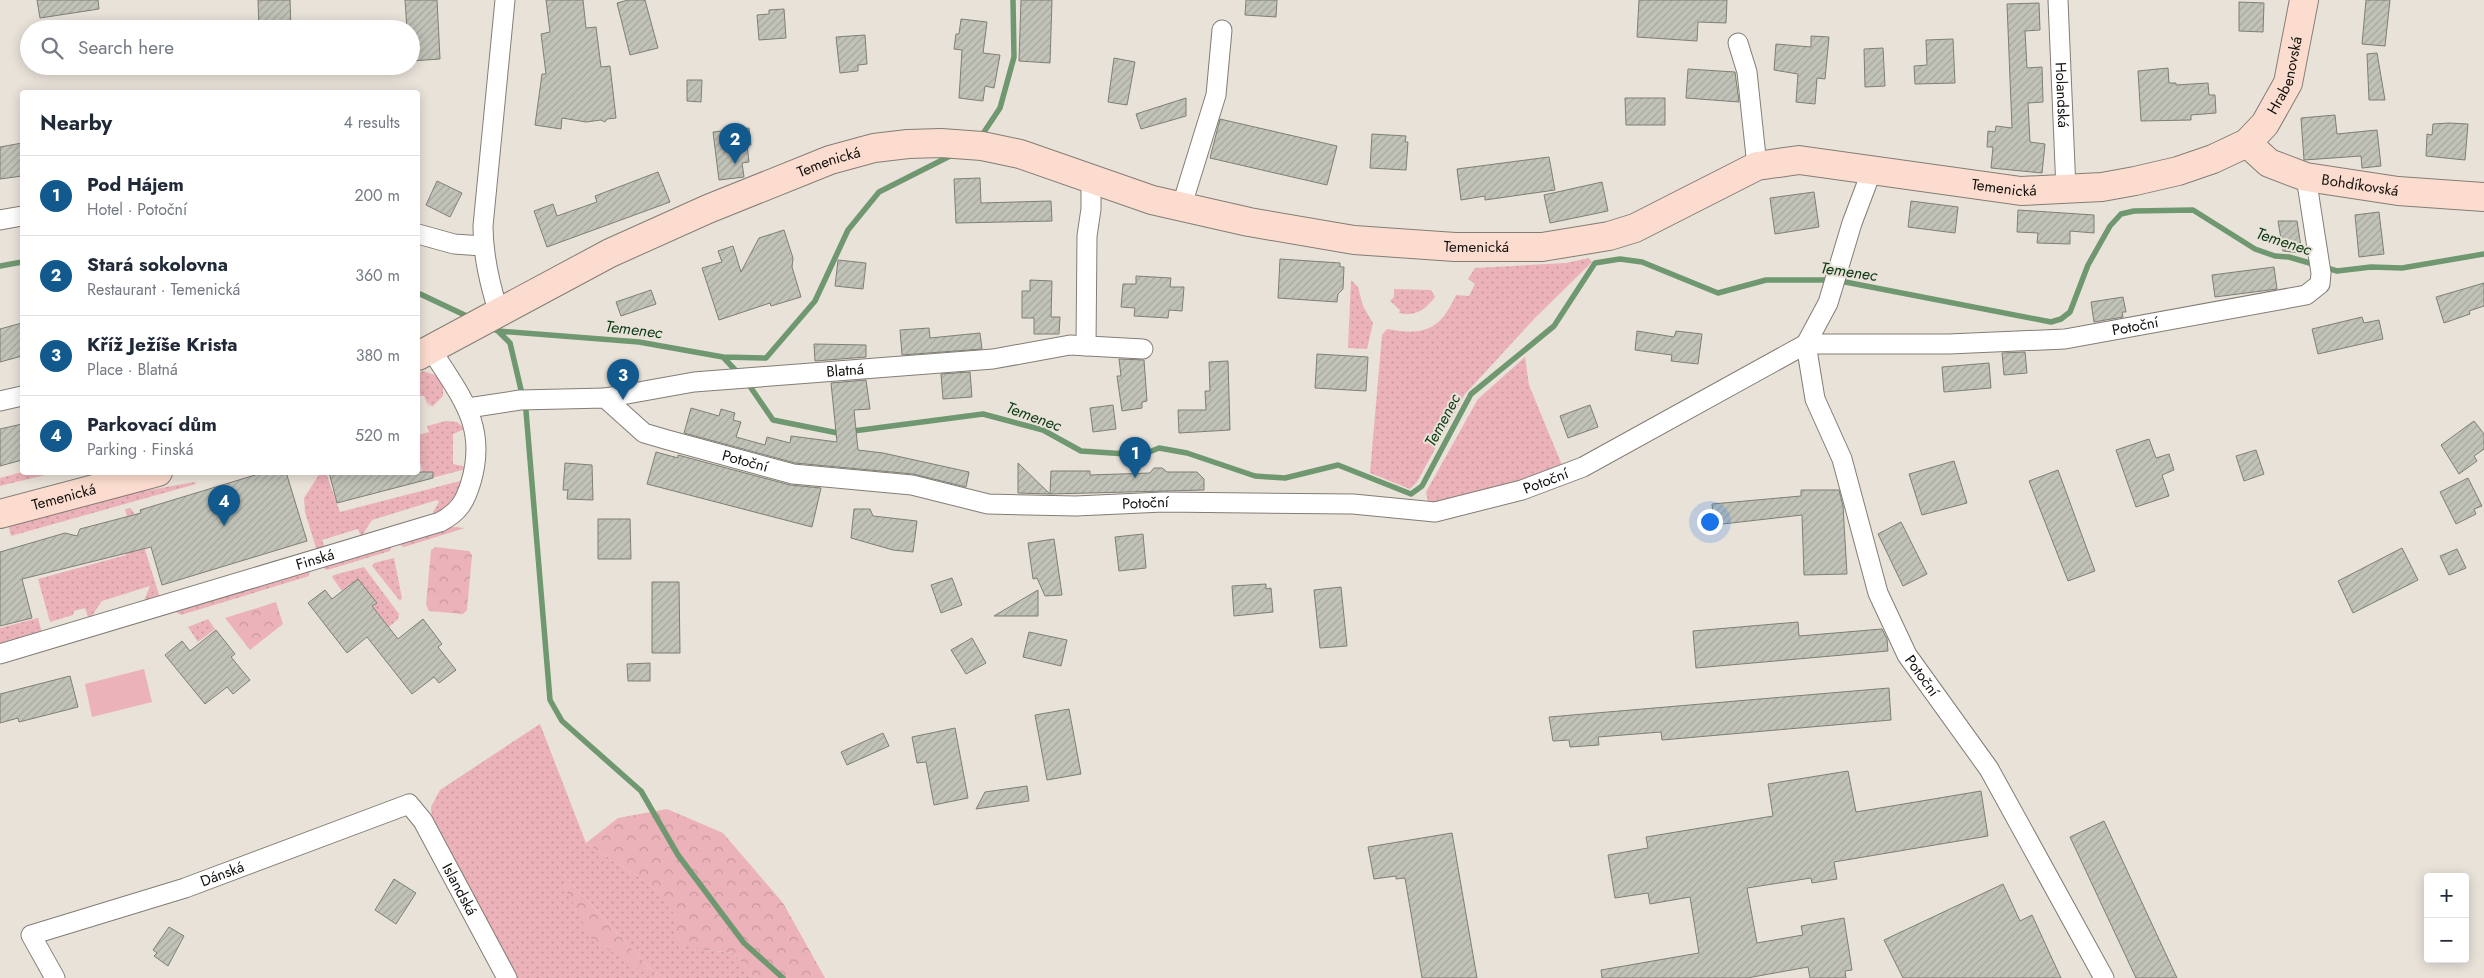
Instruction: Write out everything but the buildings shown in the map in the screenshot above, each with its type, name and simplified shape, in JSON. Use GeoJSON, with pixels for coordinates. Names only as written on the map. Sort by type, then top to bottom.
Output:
{"type":"FeatureCollection","features":[{"type":"Feature","properties":{"kind":"street"},"geometry":{"type":"LineString","coordinates":[[494,317],[483,246],[505,0]]}},
{"type":"Feature","properties":{"kind":"street","name":"Holandská"},"geometry":{"type":"LineString","coordinates":[[2058,0],[2066,190]]}},
{"type":"Feature","properties":{"kind":"street","name":"Hrabenovská"},"geometry":{"type":"LineString","coordinates":[[2247,143],[2264,124],[2288,83],[2304,0]]}},
{"type":"Feature","properties":{"kind":"street"},"geometry":{"type":"LineString","coordinates":[[1181,208],[1216,95],[1222,30]]}},
{"type":"Feature","properties":{"kind":"street"},"geometry":{"type":"LineString","coordinates":[[1738,43],[1746,72],[1757,166]]}},
{"type":"Feature","properties":{"kind":"street","name":"Temenická"},"geometry":{"type":"LineString","coordinates":[[432,348],[494,317],[610,253],[672,225],[830,160],[874,148],[941,143],[982,146],[1020,154],[1091,180],[1181,208],[1354,240],[1455,247],[1542,247],[1609,236],[1634,228],[1757,166],[1799,160],[2021,191],[2066,190],[2102,187],[2178,171],[2213,159],[2247,143]]}},
{"type":"Feature","properties":{"kind":"street","name":"Bohdíkovská"},"geometry":{"type":"LineString","coordinates":[[2247,143],[2268,163],[2306,177],[2398,191],[2484,197]]}},
{"type":"Feature","properties":{"kind":"street"},"geometry":{"type":"LineString","coordinates":[[1806,344],[1828,302],[1852,223],[1872,170]]}},
{"type":"Feature","properties":{"kind":"street","name":"Potoční"},"geometry":{"type":"LineString","coordinates":[[605,398],[644,433],[668,440],[793,474],[912,485],[988,504],[1076,506],[1163,502],[1354,504],[1435,512],[1522,490],[1583,467],[1806,344],[1949,344],[2065,339],[2306,296],[2320,284],[2320,267],[2306,177]]}},
{"type":"Feature","properties":{"kind":"street"},"geometry":{"type":"LineString","coordinates":[[1086,346],[1087,236],[1091,180]]}},
{"type":"Feature","properties":{"kind":"street"},"geometry":{"type":"LineString","coordinates":[[0,220],[20,216]]}},
{"type":"Feature","properties":{"kind":"street"},"geometry":{"type":"LineString","coordinates":[[420,235],[454,244],[483,246]]}},
{"type":"Feature","properties":{"kind":"street","name":"Potoční"},"geometry":{"type":"LineString","coordinates":[[1806,344],[1815,399],[1842,460],[1878,593],[1907,655],[1988,768],[2104,978]]}},
{"type":"Feature","properties":{"kind":"street","name":"Blatná"},"geometry":{"type":"LineString","coordinates":[[605,398],[694,382],[993,359],[1070,346],[1143,349]]}},
{"type":"Feature","properties":{"kind":"street","name":"Finská"},"geometry":{"type":"LineString","coordinates":[[0,654],[440,522],[460,509],[466,500],[474,472],[477,437],[468,408],[432,348]]}},
{"type":"Feature","properties":{"kind":"street"},"geometry":{"type":"LineString","coordinates":[[0,401],[20,396]]}},
{"type":"Feature","properties":{"kind":"street"},"geometry":{"type":"LineString","coordinates":[[468,408],[520,400],[605,398]]}},
{"type":"Feature","properties":{"kind":"street","name":"Temenická"},"geometry":{"type":"LineString","coordinates":[[0,514],[147,475]]}},
{"type":"Feature","properties":{"kind":"street","name":"Dánská"},"geometry":{"type":"LineString","coordinates":[[55,978],[31,935],[185,888],[409,804]]}},
{"type":"Feature","properties":{"kind":"street","name":"Islandská"},"geometry":{"type":"LineString","coordinates":[[409,804],[423,821],[507,978]]}},
{"type":"Feature","properties":{"kind":"green space"},"geometry":{"type":"Polygon","coordinates":[[[1589,258],[1592,262],[1535,318],[1465,394],[1417,482],[1410,489],[1370,473],[1382,335],[1387,329],[1412,332],[1430,328],[1444,316],[1456,295],[1469,296],[1475,284],[1468,279],[1475,268],[1566,263],[1589,258]]]}},
{"type":"Feature","properties":{"kind":"green space"},"geometry":{"type":"Polygon","coordinates":[[[1351,280],[1358,287],[1363,306],[1373,323],[1367,349],[1348,348],[1351,280]]]}},
{"type":"Feature","properties":{"kind":"green space"},"geometry":{"type":"Polygon","coordinates":[[[1394,289],[1431,290],[1435,297],[1420,311],[1411,314],[1399,313],[1400,310],[1390,301],[1394,297],[1394,289]]]}},
{"type":"Feature","properties":{"kind":"green space"},"geometry":{"type":"Polygon","coordinates":[[[1525,357],[1529,385],[1564,470],[1429,507],[1426,492],[1478,399],[1525,357]]]}},
{"type":"Feature","properties":{"kind":"green space"},"geometry":{"type":"Polygon","coordinates":[[[423,371],[435,375],[443,385],[443,396],[432,407],[428,402],[429,408],[424,396],[420,396],[420,373],[423,371]]]}},
{"type":"Feature","properties":{"kind":"green space"},"geometry":{"type":"Polygon","coordinates":[[[446,421],[457,422],[465,429],[453,434],[453,464],[467,467],[466,469],[424,480],[420,463],[420,434],[429,432],[427,426],[446,421]]]}},
{"type":"Feature","properties":{"kind":"green space"},"geometry":{"type":"Polygon","coordinates":[[[20,473],[20,475],[45,475],[0,486],[0,478],[20,473]]]}},
{"type":"Feature","properties":{"kind":"green space"},"geometry":{"type":"Polygon","coordinates":[[[319,475],[327,475],[340,512],[464,480],[452,500],[435,515],[433,512],[439,502],[437,500],[372,520],[361,537],[358,529],[322,540],[325,548],[317,551],[305,512],[304,498],[319,475]]]}},
{"type":"Feature","properties":{"kind":"green space"},"geometry":{"type":"Polygon","coordinates":[[[195,482],[196,484],[11,536],[8,524],[115,496],[195,482]]]}},
{"type":"Feature","properties":{"kind":"green space"},"geometry":{"type":"Polygon","coordinates":[[[130,508],[133,511],[160,598],[144,601],[150,586],[102,601],[89,620],[85,608],[74,611],[73,615],[50,622],[38,579],[126,555],[117,520],[127,517],[125,509],[130,508]]]}},
{"type":"Feature","properties":{"kind":"green space"},"geometry":{"type":"Polygon","coordinates":[[[453,527],[465,528],[404,547],[400,543],[453,527]]]}},
{"type":"Feature","properties":{"kind":"green space"},"geometry":{"type":"Polygon","coordinates":[[[392,546],[390,551],[327,570],[322,567],[392,546]]]}},
{"type":"Feature","properties":{"kind":"green space"},"geometry":{"type":"Polygon","coordinates":[[[435,547],[469,551],[472,555],[467,610],[463,614],[429,611],[426,605],[431,550],[435,547]]]}},
{"type":"Feature","properties":{"kind":"green space"},"geometry":{"type":"Polygon","coordinates":[[[394,558],[402,598],[400,601],[372,566],[374,563],[394,558]]]}},
{"type":"Feature","properties":{"kind":"green space"},"geometry":{"type":"Polygon","coordinates":[[[364,567],[399,614],[398,619],[389,627],[372,606],[376,603],[358,579],[342,591],[332,577],[364,567]]]}},
{"type":"Feature","properties":{"kind":"green space"},"geometry":{"type":"Polygon","coordinates":[[[310,571],[309,576],[181,615],[176,612],[310,571]]]}},
{"type":"Feature","properties":{"kind":"green space"},"geometry":{"type":"Polygon","coordinates":[[[276,602],[283,624],[250,650],[225,618],[276,602]]]}},
{"type":"Feature","properties":{"kind":"green space"},"geometry":{"type":"Polygon","coordinates":[[[38,618],[42,633],[0,645],[0,628],[38,618]]]}},
{"type":"Feature","properties":{"kind":"green space"},"geometry":{"type":"Polygon","coordinates":[[[208,619],[215,629],[198,642],[188,627],[208,619]]]}},
{"type":"Feature","properties":{"kind":"green space"},"geometry":{"type":"Polygon","coordinates":[[[144,669],[152,702],[92,717],[85,684],[144,669]]]}},
{"type":"Feature","properties":{"kind":"green space"},"geometry":{"type":"Polygon","coordinates":[[[540,724],[586,843],[651,885],[705,950],[734,953],[755,978],[665,978],[652,971],[563,874],[566,890],[652,978],[513,978],[432,819],[431,807],[440,790],[540,724]]]}},
{"type":"Feature","properties":{"kind":"green space"},"geometry":{"type":"Polygon","coordinates":[[[667,809],[723,833],[783,903],[825,978],[755,978],[734,953],[705,950],[675,942],[677,918],[651,885],[586,843],[618,818],[667,809]]]}},
{"type":"Feature","properties":{"kind":"green space"},"geometry":{"type":"Polygon","coordinates":[[[562,873],[652,971],[665,978],[652,978],[591,938],[566,890],[562,873]]]}},
{"type":"Feature","properties":{"kind":"waterway"},"geometry":{"type":"LineString","coordinates":[[980,138],[1000,108],[1014,57],[1013,0]]}},
{"type":"Feature","properties":{"kind":"waterway"},"geometry":{"type":"LineString","coordinates":[[723,357],[766,358],[815,301],[848,230],[879,192],[954,154]]}},
{"type":"Feature","properties":{"kind":"waterway","name":"Temenec"},"geometry":{"type":"LineString","coordinates":[[747,382],[773,420],[838,433],[983,414],[1043,430],[1081,451],[1142,455],[1159,448],[1187,453],[1255,476],[1285,478],[1338,465],[1411,494],[1422,486],[1471,394],[1554,326],[1595,263],[1620,259],[1642,262],[1718,293],[1766,280],[1835,280],[2051,322],[2061,319],[2070,312],[2088,265],[2110,226],[2121,214],[2134,211],[2193,210],[2255,249],[2275,256],[2289,257],[2337,271],[2371,267],[2402,268],[2484,254]]}},
{"type":"Feature","properties":{"kind":"waterway","name":"Temenec"},"geometry":{"type":"LineString","coordinates":[[0,266],[20,262]]}},
{"type":"Feature","properties":{"kind":"waterway","name":"Temenec"},"geometry":{"type":"LineString","coordinates":[[420,294],[471,318]]}},
{"type":"Feature","properties":{"kind":"waterway","name":"Temenec"},"geometry":{"type":"LineString","coordinates":[[489,327],[498,331],[639,342],[723,357],[739,374]]}},
{"type":"Feature","properties":{"kind":"waterway"},"geometry":{"type":"LineString","coordinates":[[498,331],[510,343],[526,411],[550,700],[562,721],[641,791],[678,855],[744,943],[783,978]]}},
{"type":"Feature","properties":{"kind":"place","name":"Stará sokolovna"},"geometry":{"type":"Point","coordinates":[735,164]}},
{"type":"Feature","properties":{"kind":"place","name":"Kříž Ježíše Krista"},"geometry":{"type":"Point","coordinates":[623,400]}},
{"type":"Feature","properties":{"kind":"place","name":"Pod Hájem"},"geometry":{"type":"Point","coordinates":[1135,478]}},
{"type":"Feature","properties":{"kind":"place","name":"Parkovací dům"},"geometry":{"type":"Point","coordinates":[224,526]}}]}
